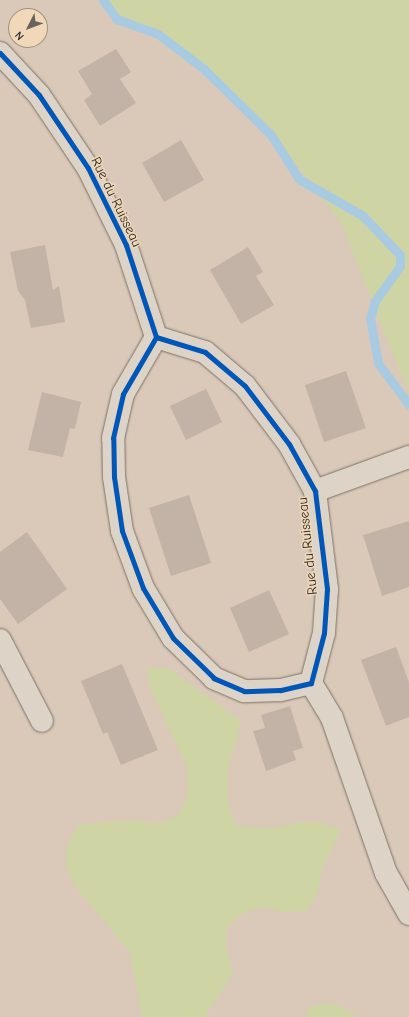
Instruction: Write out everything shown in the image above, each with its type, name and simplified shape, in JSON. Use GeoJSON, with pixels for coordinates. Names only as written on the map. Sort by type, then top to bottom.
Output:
{"type":"FeatureCollection","features":[{"type":"Feature","properties":{"kind":"street","name":"Rue du Ruisseau"},"geometry":{"type":"LineString","coordinates":[[0,53],[39,95],[88,168],[126,245],[156,337],[205,352],[245,386],[289,444],[315,491],[327,589],[324,633],[311,682]]}},
{"type":"Feature","properties":{"kind":"street"},"geometry":{"type":"LineString","coordinates":[[156,337],[123,394],[113,438],[114,477],[122,530],[143,588],[173,638],[214,678],[244,691],[280,690],[311,682],[332,718],[386,873],[409,914]]}},
{"type":"Feature","properties":{"kind":"street"},"geometry":{"type":"LineString","coordinates":[[315,491],[409,457]]}},
{"type":"Feature","properties":{"kind":"street"},"geometry":{"type":"LineString","coordinates":[[0,640],[42,721]]}},
{"type":"Feature","properties":{"kind":"green space"},"geometry":{"type":"Polygon","coordinates":[[[107,0],[409,0],[409,394],[342,225],[273,133],[165,35],[128,20],[109,8],[107,0]]]}},
{"type":"Feature","properties":{"kind":"green space"},"geometry":{"type":"Polygon","coordinates":[[[147,668],[168,668],[240,720],[237,741],[229,761],[227,782],[228,804],[235,824],[255,828],[276,828],[298,822],[321,822],[341,830],[321,872],[318,893],[307,911],[283,912],[261,907],[241,914],[226,930],[227,951],[233,973],[205,1017],[142,1017],[130,953],[74,885],[66,866],[67,846],[78,825],[120,820],[163,823],[180,813],[188,792],[187,767],[150,688],[147,668]]]}},
{"type":"Feature","properties":{"kind":"green space"},"geometry":{"type":"Polygon","coordinates":[[[330,1003],[350,1010],[356,1017],[305,1017],[310,1006],[330,1003]]]}},
{"type":"Feature","properties":{"kind":"building"},"geometry":{"type":"Polygon","coordinates":[[[116,49],[131,72],[120,79],[136,103],[100,126],[84,100],[92,94],[78,71],[116,49]]]}},
{"type":"Feature","properties":{"kind":"building"},"geometry":{"type":"Polygon","coordinates":[[[181,140],[204,180],[164,202],[142,163],[181,140]]]}},
{"type":"Feature","properties":{"kind":"building"},"geometry":{"type":"Polygon","coordinates":[[[45,245],[53,290],[59,286],[65,322],[31,328],[25,300],[18,291],[10,252],[45,245]]]}},
{"type":"Feature","properties":{"kind":"building"},"geometry":{"type":"Polygon","coordinates":[[[248,247],[263,272],[256,276],[274,305],[241,324],[210,270],[248,247]]]}},
{"type":"Feature","properties":{"kind":"building"},"geometry":{"type":"Polygon","coordinates":[[[346,371],[366,428],[324,442],[305,385],[346,371]]]}},
{"type":"Feature","properties":{"kind":"building"},"geometry":{"type":"Polygon","coordinates":[[[206,389],[222,422],[186,440],[170,406],[206,389]]]}},
{"type":"Feature","properties":{"kind":"building"},"geometry":{"type":"Polygon","coordinates":[[[42,392],[81,402],[75,429],[70,428],[63,457],[28,450],[42,392]]]}},
{"type":"Feature","properties":{"kind":"building"},"geometry":{"type":"Polygon","coordinates":[[[189,495],[211,563],[171,576],[149,508],[189,495]]]}},
{"type":"Feature","properties":{"kind":"building"},"geometry":{"type":"Polygon","coordinates":[[[409,521],[409,587],[382,596],[363,535],[409,521]]]}},
{"type":"Feature","properties":{"kind":"building"},"geometry":{"type":"Polygon","coordinates":[[[27,532],[67,589],[18,624],[0,599],[0,552],[27,532]]]}},
{"type":"Feature","properties":{"kind":"building"},"geometry":{"type":"Polygon","coordinates":[[[269,590],[289,634],[249,652],[230,608],[269,590]]]}},
{"type":"Feature","properties":{"kind":"building"},"geometry":{"type":"Polygon","coordinates":[[[396,647],[409,682],[409,717],[386,726],[361,660],[396,647]]]}},
{"type":"Feature","properties":{"kind":"building"},"geometry":{"type":"Polygon","coordinates":[[[122,664],[158,750],[121,765],[107,732],[103,734],[81,681],[122,664]]]}},
{"type":"Feature","properties":{"kind":"building"},"geometry":{"type":"Polygon","coordinates":[[[290,706],[303,748],[293,751],[296,760],[266,771],[253,731],[265,728],[261,715],[290,706]]]}},
{"type":"Feature","properties":{"kind":"waterway"},"geometry":{"type":"LineString","coordinates":[[103,0],[117,19],[158,34],[204,69],[271,135],[299,179],[363,216],[400,255],[400,266],[375,301],[370,318],[378,363],[409,405]]}},
{"type":"Feature","properties":{"kind":"cycle path"},"geometry":{"type":"LineString","coordinates":[[0,53],[39,95],[88,168],[126,245],[156,337]]}},
{"type":"Feature","properties":{"kind":"cycle path"},"geometry":{"type":"LineString","coordinates":[[156,337],[205,352],[245,386],[289,444],[315,491],[327,589],[324,633],[311,683],[280,690],[244,691],[214,678],[173,638],[143,588],[122,531],[114,477],[113,438],[123,394],[156,337]]}}]}
